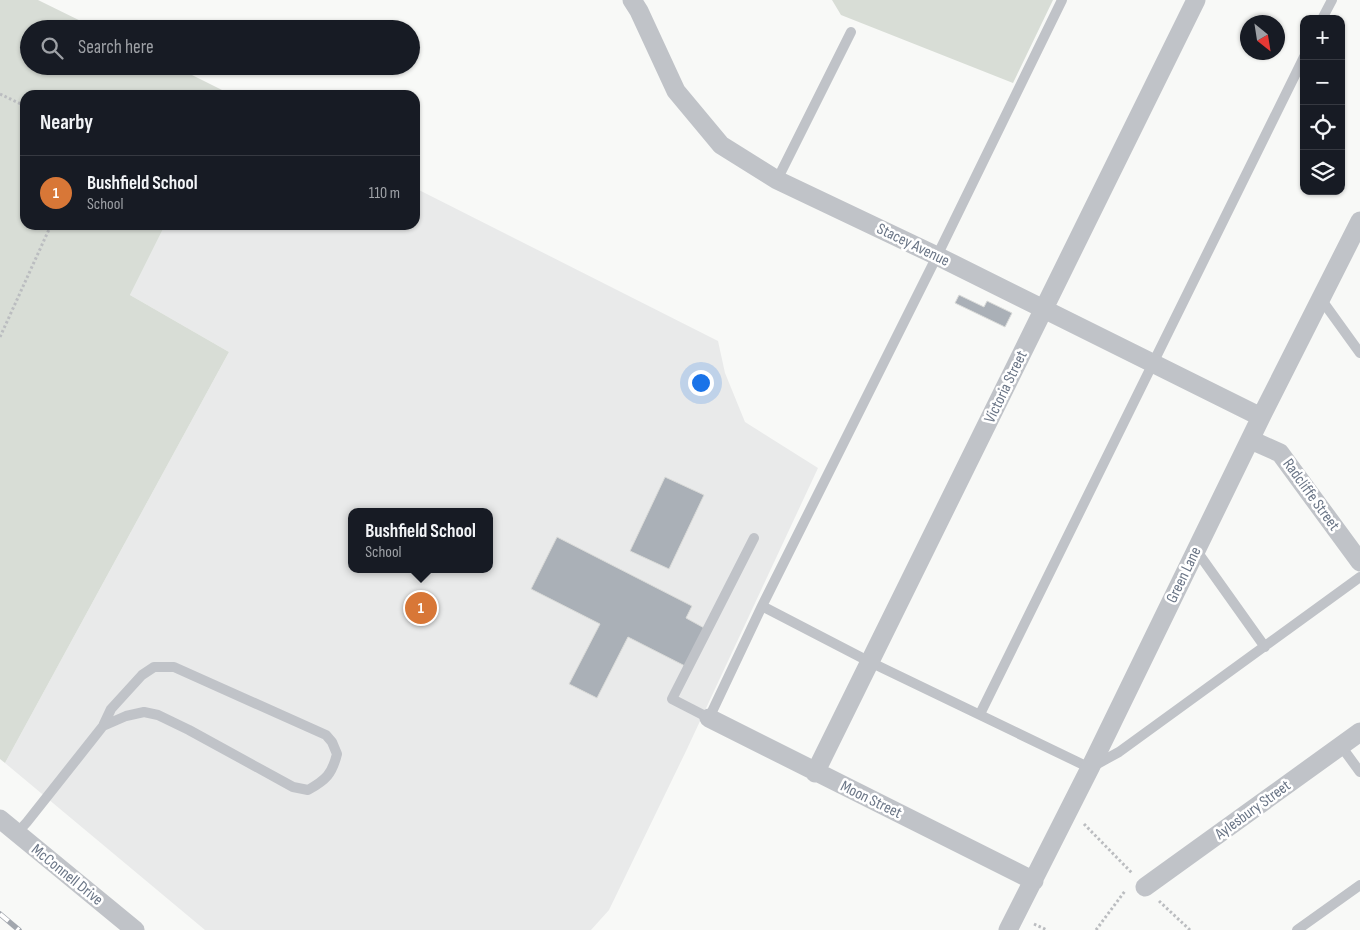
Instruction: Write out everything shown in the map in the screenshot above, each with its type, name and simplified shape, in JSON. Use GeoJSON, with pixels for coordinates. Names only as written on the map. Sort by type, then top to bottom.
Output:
{"type":"FeatureCollection","features":[{"type":"Feature","properties":{"kind":"street","name":"Stacey Avenue"},"geometry":{"type":"LineString","coordinates":[[632,0],[639,11],[676,91],[720,145],[777,180],[937,256],[1261,417]]}},
{"type":"Feature","properties":{"kind":"street","name":"Victoria Street"},"geometry":{"type":"LineString","coordinates":[[815,773],[1196,0]]}},
{"type":"Feature","properties":{"kind":"street","name":"Green Lane"},"geometry":{"type":"LineString","coordinates":[[1008,930],[1090,768],[1261,417],[1360,221]]}},
{"type":"Feature","properties":{"kind":"street","name":"Radcliffe Street"},"geometry":{"type":"LineString","coordinates":[[1251,440],[1280,453],[1360,562]]}},
{"type":"Feature","properties":{"kind":"street","name":"Moon Street"},"geometry":{"type":"LineString","coordinates":[[709,718],[815,773],[1034,881]]}},
{"type":"Feature","properties":{"kind":"street","name":"Aylesbury Street"},"geometry":{"type":"LineString","coordinates":[[1140,882],[1360,732]]}},
{"type":"Feature","properties":{"kind":"street","name":"McConnell Drive"},"geometry":{"type":"LineString","coordinates":[[0,819],[135,930]]}},
{"type":"Feature","properties":{"kind":"lane"},"geometry":{"type":"LineString","coordinates":[[754,538],[672,699],[709,718],[762,606],[937,256],[1062,0]]}},
{"type":"Feature","properties":{"kind":"lane"},"geometry":{"type":"LineString","coordinates":[[1324,15],[1332,0]]}},
{"type":"Feature","properties":{"kind":"lane"},"geometry":{"type":"LineString","coordinates":[[777,180],[851,32]]}},
{"type":"Feature","properties":{"kind":"lane"},"geometry":{"type":"LineString","coordinates":[[980,714],[1303,60]]}},
{"type":"Feature","properties":{"kind":"lane"},"geometry":{"type":"LineString","coordinates":[[1321,299],[1360,353]]}},
{"type":"Feature","properties":{"kind":"lane"},"geometry":{"type":"LineString","coordinates":[[1196,550],[1265,646]]}},
{"type":"Feature","properties":{"kind":"lane"},"geometry":{"type":"LineString","coordinates":[[762,606],[870,662],[1090,768],[1119,752],[1360,578]]}},
{"type":"Feature","properties":{"kind":"lane"},"geometry":{"type":"LineString","coordinates":[[17,833],[103,726],[111,709],[142,675],[154,667],[174,667],[326,735],[332,742],[337,754],[333,768],[323,782],[308,790],[293,788],[189,730],[158,715],[144,712],[126,716],[103,726]]}},
{"type":"Feature","properties":{"kind":"lane"},"geometry":{"type":"LineString","coordinates":[[1341,746],[1360,772]]}},
{"type":"Feature","properties":{"kind":"lane"},"geometry":{"type":"LineString","coordinates":[[1297,930],[1360,885]]}},
{"type":"Feature","properties":{"kind":"path"},"geometry":{"type":"LineString","coordinates":[[0,94],[20,104]]}},
{"type":"Feature","properties":{"kind":"path"},"geometry":{"type":"LineString","coordinates":[[0,336],[49,230]]}},
{"type":"Feature","properties":{"kind":"path"},"geometry":{"type":"LineString","coordinates":[[1069,810],[1190,930]]}},
{"type":"Feature","properties":{"kind":"path"},"geometry":{"type":"LineString","coordinates":[[1096,930],[1140,882]]}},
{"type":"Feature","properties":{"kind":"shaded area"},"geometry":{"type":"Polygon","coordinates":[[[0,0],[38,0],[79,20],[20,20],[20,75],[192,75],[222,90],[20,90],[20,230],[162,230],[130,295],[229,352],[5,763],[0,759],[0,0]]]}},
{"type":"Feature","properties":{"kind":"shaded area"},"geometry":{"type":"Polygon","coordinates":[[[832,0],[1053,0],[1013,83],[841,15],[832,0]]]}},
{"type":"Feature","properties":{"kind":"shaded area"},"geometry":{"type":"Polygon","coordinates":[[[420,191],[718,341],[725,373],[745,422],[818,468],[687,749],[609,910],[591,930],[205,930],[5,763],[229,352],[130,295],[162,230],[420,230],[420,191]]]}},
{"type":"Feature","properties":{"kind":"building"},"geometry":{"type":"Polygon","coordinates":[[[959,295],[984,307],[987,301],[1012,313],[1005,327],[955,303],[959,295]]]}},
{"type":"Feature","properties":{"kind":"building"},"geometry":{"type":"Polygon","coordinates":[[[665,477],[704,495],[669,569],[630,551],[665,477]]]}},
{"type":"Feature","properties":{"kind":"building"},"geometry":{"type":"Polygon","coordinates":[[[557,537],[692,606],[686,618],[706,629],[687,667],[628,637],[597,698],[569,684],[600,624],[531,589],[557,537]]]}},
{"type":"Feature","properties":{"kind":"railway"},"geometry":{"type":"LineString","coordinates":[[0,914],[19,930]]}},
{"type":"Feature","properties":{"kind":"place","name":"Bushfield School"},"geometry":{"type":"Point","coordinates":[421,608]}}]}
